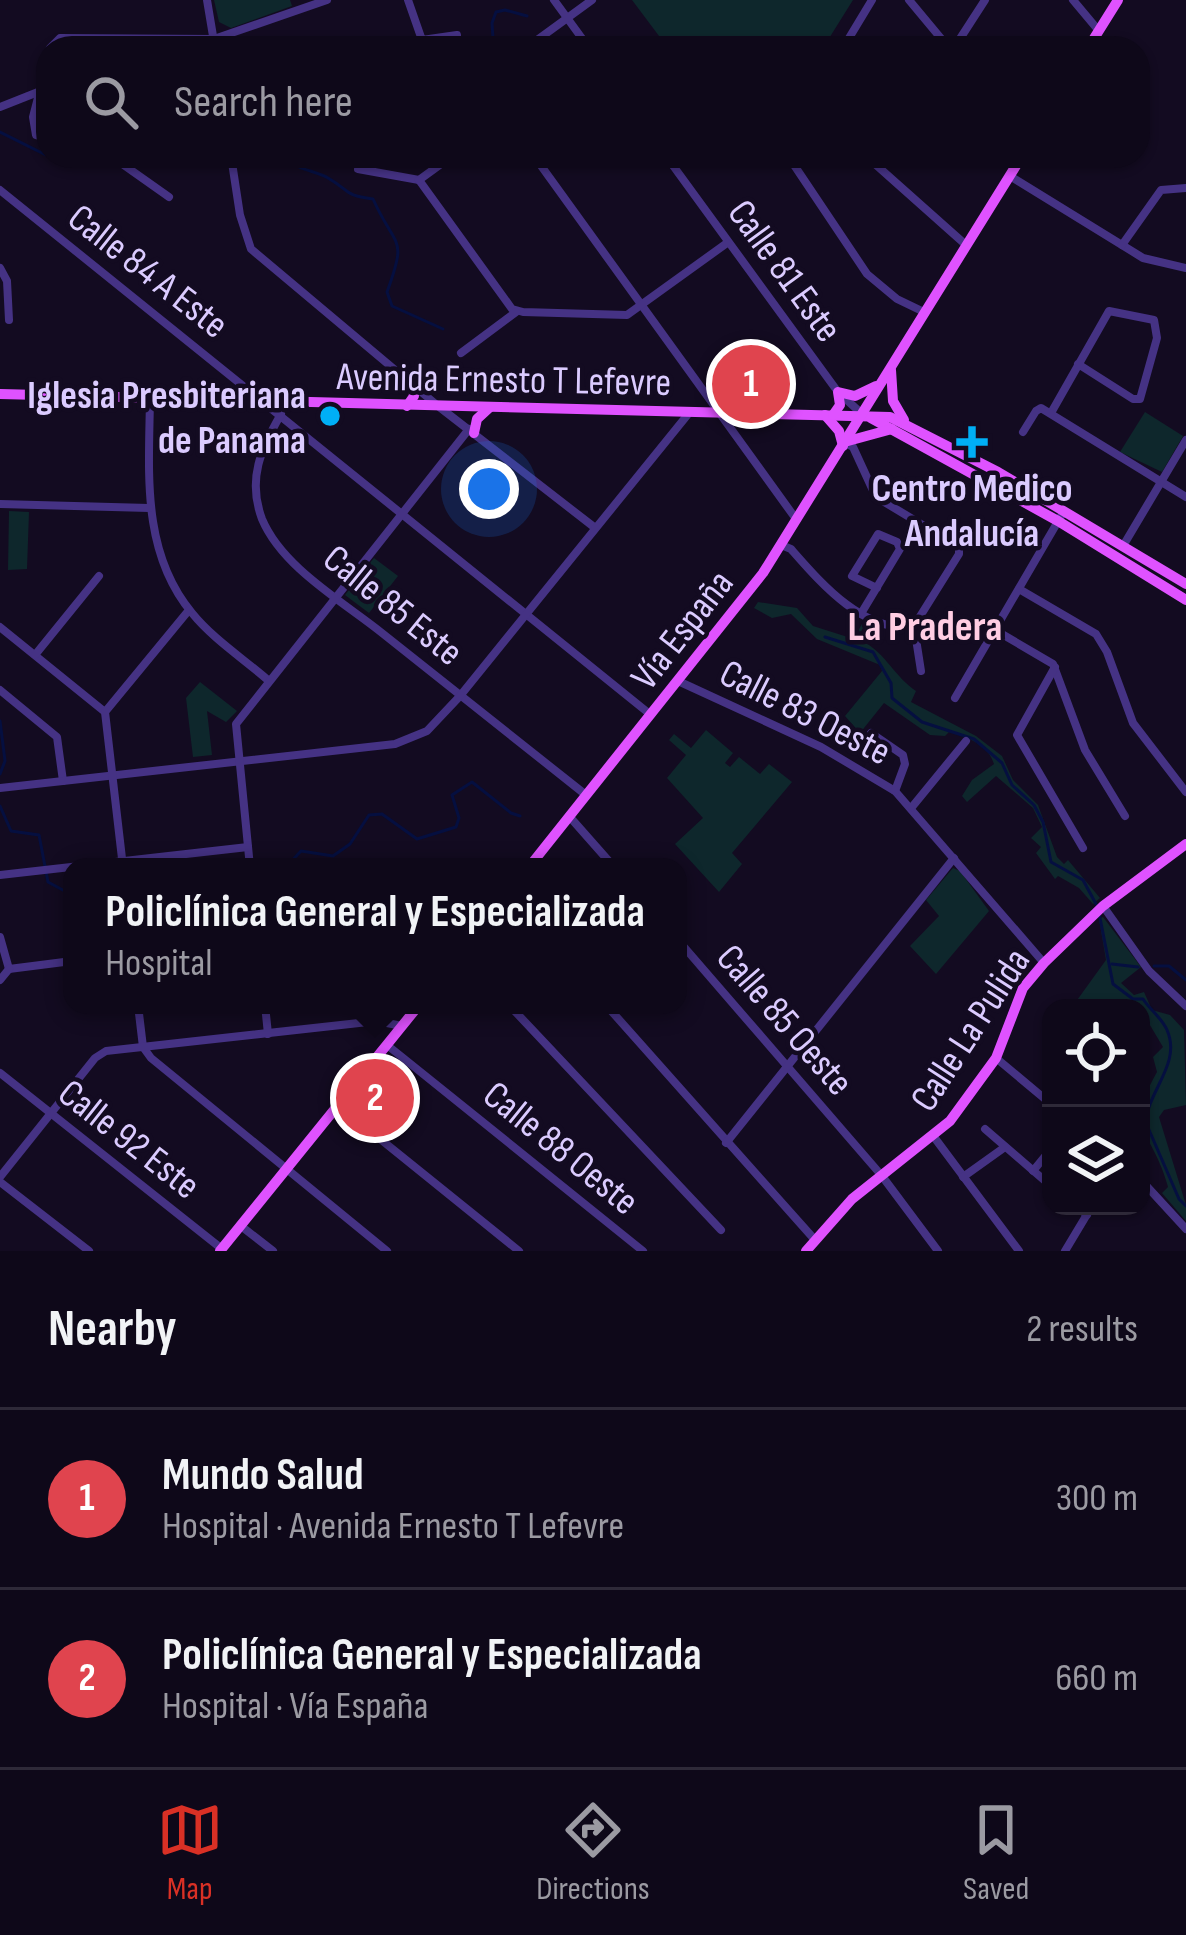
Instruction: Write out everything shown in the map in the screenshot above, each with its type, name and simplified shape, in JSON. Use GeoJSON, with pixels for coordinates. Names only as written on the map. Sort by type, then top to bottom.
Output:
{"type":"FeatureCollection","features":[{"type":"Feature","properties":{"kind":"main road"},"geometry":{"type":"LineString","coordinates":[[1096,36],[1118,0]]}},
{"type":"Feature","properties":{"kind":"main road","name":"Vía España"},"geometry":{"type":"LineString","coordinates":[[537,858],[782,545],[1015,168]]}},
{"type":"Feature","properties":{"kind":"main road"},"geometry":{"type":"LineString","coordinates":[[892,363],[893,401],[906,422],[1119,552],[1186,600]]}},
{"type":"Feature","properties":{"kind":"main road"},"geometry":{"type":"LineString","coordinates":[[906,422],[891,423],[844,444],[829,415],[840,407],[838,392],[862,395],[881,382],[891,423],[1061,516]]}},
{"type":"Feature","properties":{"kind":"main road"},"geometry":{"type":"LineString","coordinates":[[407,406],[414,396],[413,385]]}},
{"type":"Feature","properties":{"kind":"main road","name":"Avenida Ernesto T Lefevre"},"geometry":{"type":"LineString","coordinates":[[0,394],[862,414],[891,423]]}},
{"type":"Feature","properties":{"kind":"main road"},"geometry":{"type":"LineString","coordinates":[[472,431],[490,407]]}},
{"type":"Feature","properties":{"kind":"main road"},"geometry":{"type":"LineString","coordinates":[[1119,552],[1186,584]]}},
{"type":"Feature","properties":{"kind":"main road"},"geometry":{"type":"LineString","coordinates":[[1159,584],[1162,570]]}},
{"type":"Feature","properties":{"kind":"main road","name":"Calle La Pulida"},"geometry":{"type":"LineString","coordinates":[[809,1248],[851,1199],[934,1137],[965,1102],[995,1058],[1023,988],[1044,963],[1103,906],[1186,844]]}},
{"type":"Feature","properties":{"kind":"main road"},"geometry":{"type":"LineString","coordinates":[[221,1250],[412,1014]]}},
{"type":"Feature","properties":{"kind":"street"},"geometry":{"type":"LineString","coordinates":[[207,0],[213,36]]}},
{"type":"Feature","properties":{"kind":"street"},"geometry":{"type":"LineString","coordinates":[[234,36],[326,0]]}},
{"type":"Feature","properties":{"kind":"street"},"geometry":{"type":"LineString","coordinates":[[408,0],[421,36]]}},
{"type":"Feature","properties":{"kind":"street"},"geometry":{"type":"LineString","coordinates":[[554,0],[580,36]]}},
{"type":"Feature","properties":{"kind":"street"},"geometry":{"type":"LineString","coordinates":[[543,36],[592,0]]}},
{"type":"Feature","properties":{"kind":"street"},"geometry":{"type":"LineString","coordinates":[[850,36],[872,0]]}},
{"type":"Feature","properties":{"kind":"street"},"geometry":{"type":"LineString","coordinates":[[909,0],[940,36]]}},
{"type":"Feature","properties":{"kind":"street"},"geometry":{"type":"LineString","coordinates":[[960,36],[985,0]]}},
{"type":"Feature","properties":{"kind":"street"},"geometry":{"type":"LineString","coordinates":[[1073,0],[1099,32]]}},
{"type":"Feature","properties":{"kind":"street"},"geometry":{"type":"LineString","coordinates":[[445,36],[457,34]]}},
{"type":"Feature","properties":{"kind":"street"},"geometry":{"type":"LineString","coordinates":[[0,106],[36,93]]}},
{"type":"Feature","properties":{"kind":"street"},"geometry":{"type":"LineString","coordinates":[[128,168],[170,197]]}},
{"type":"Feature","properties":{"kind":"street"},"geometry":{"type":"LineString","coordinates":[[233,168],[250,249],[438,406],[594,526]]}},
{"type":"Feature","properties":{"kind":"street"},"geometry":{"type":"LineString","coordinates":[[419,180],[436,168]]}},
{"type":"Feature","properties":{"kind":"street"},"geometry":{"type":"LineString","coordinates":[[543,168],[797,520]]}},
{"type":"Feature","properties":{"kind":"street","name":"Calle 81 Este"},"geometry":{"type":"LineString","coordinates":[[675,168],[848,406],[862,414]]}},
{"type":"Feature","properties":{"kind":"street"},"geometry":{"type":"LineString","coordinates":[[796,168],[867,274],[897,299],[924,313]]}},
{"type":"Feature","properties":{"kind":"street"},"geometry":{"type":"LineString","coordinates":[[879,168],[966,245]]}},
{"type":"Feature","properties":{"kind":"street"},"geometry":{"type":"LineString","coordinates":[[358,170],[419,180],[517,311]]}},
{"type":"Feature","properties":{"kind":"street"},"geometry":{"type":"LineString","coordinates":[[1010,176],[1143,257],[1186,268]]}},
{"type":"Feature","properties":{"kind":"street"},"geometry":{"type":"LineString","coordinates":[[1122,245],[1161,190],[1186,188]]}},
{"type":"Feature","properties":{"kind":"street","name":"Calle 84 A Este"},"geometry":{"type":"LineString","coordinates":[[0,190],[652,716]]}},
{"type":"Feature","properties":{"kind":"street"},"geometry":{"type":"LineString","coordinates":[[461,353],[517,311],[622,315],[642,306],[728,243]]}},
{"type":"Feature","properties":{"kind":"street"},"geometry":{"type":"LineString","coordinates":[[0,268],[7,280],[9,320]]}},
{"type":"Feature","properties":{"kind":"street"},"geometry":{"type":"LineString","coordinates":[[1051,413],[1078,364],[1109,310],[1154,320],[1157,338],[1140,399],[1132,399],[1078,364]]}},
{"type":"Feature","properties":{"kind":"street"},"geometry":{"type":"LineString","coordinates":[[150,398],[149,508],[163,561],[189,610],[269,681]]}},
{"type":"Feature","properties":{"kind":"street"},"geometry":{"type":"LineString","coordinates":[[1023,433],[1038,408],[1051,413],[1186,496]]}},
{"type":"Feature","properties":{"kind":"street"},"geometry":{"type":"LineString","coordinates":[[1,788],[410,740],[442,718],[689,412]]}},
{"type":"Feature","properties":{"kind":"street","name":"Calle 85 Este"},"geometry":{"type":"LineString","coordinates":[[281,414],[256,466],[257,502],[274,541],[586,795]]}},
{"type":"Feature","properties":{"kind":"street"},"geometry":{"type":"LineString","coordinates":[[249,858],[236,724],[472,431]]}},
{"type":"Feature","properties":{"kind":"street"},"geometry":{"type":"LineString","coordinates":[[1119,552],[1186,440]]}},
{"type":"Feature","properties":{"kind":"street"},"geometry":{"type":"LineString","coordinates":[[844,444],[853,448],[876,497],[957,543],[959,554],[914,626],[922,671]]}},
{"type":"Feature","properties":{"kind":"street"},"geometry":{"type":"LineString","coordinates":[[0,504],[149,508]]}},
{"type":"Feature","properties":{"kind":"street"},"geometry":{"type":"LineString","coordinates":[[955,698],[1061,516]]}},
{"type":"Feature","properties":{"kind":"street"},"geometry":{"type":"LineString","coordinates":[[862,612],[877,588],[900,549],[897,542],[878,534],[852,576],[877,588]]}},
{"type":"Feature","properties":{"kind":"street"},"geometry":{"type":"LineString","coordinates":[[782,545],[791,549],[831,595],[893,626],[914,626]]}},
{"type":"Feature","properties":{"kind":"street"},"geometry":{"type":"LineString","coordinates":[[35,655],[99,576]]}},
{"type":"Feature","properties":{"kind":"street"},"geometry":{"type":"LineString","coordinates":[[1019,589],[1096,634],[1132,723],[1186,792]]}},
{"type":"Feature","properties":{"kind":"street"},"geometry":{"type":"LineString","coordinates":[[105,712],[189,610]]}},
{"type":"Feature","properties":{"kind":"street"},"geometry":{"type":"LineString","coordinates":[[0,627],[105,712],[121,858]]}},
{"type":"Feature","properties":{"kind":"street"},"geometry":{"type":"LineString","coordinates":[[995,630],[1054,667],[1085,750],[1125,817]]}},
{"type":"Feature","properties":{"kind":"street"},"geometry":{"type":"LineString","coordinates":[[1054,667],[1017,735],[1083,848]]}},
{"type":"Feature","properties":{"kind":"street","name":"Calle 83 Oeste"},"geometry":{"type":"LineString","coordinates":[[678,681],[821,747],[896,791],[1044,963]]}},
{"type":"Feature","properties":{"kind":"street"},"geometry":{"type":"LineString","coordinates":[[0,690],[57,737],[63,781]]}},
{"type":"Feature","properties":{"kind":"street"},"geometry":{"type":"LineString","coordinates":[[871,733],[903,755],[896,791]]}},
{"type":"Feature","properties":{"kind":"street"},"geometry":{"type":"LineString","coordinates":[[912,807],[966,741]]}},
{"type":"Feature","properties":{"kind":"street"},"geometry":{"type":"LineString","coordinates":[[569,816],[606,858]]}},
{"type":"Feature","properties":{"kind":"street"},"geometry":{"type":"LineString","coordinates":[[166,858],[248,847]]}},
{"type":"Feature","properties":{"kind":"street"},"geometry":{"type":"LineString","coordinates":[[726,1143],[954,858]]}},
{"type":"Feature","properties":{"kind":"street"},"geometry":{"type":"LineString","coordinates":[[0,875],[63,867]]}},
{"type":"Feature","properties":{"kind":"street"},"geometry":{"type":"LineString","coordinates":[[1103,906],[1149,971],[1186,1006]]}},
{"type":"Feature","properties":{"kind":"street"},"geometry":{"type":"LineString","coordinates":[[0,938],[10,969]]}},
{"type":"Feature","properties":{"kind":"street","name":"Calle 85 Oeste"},"geometry":{"type":"LineString","coordinates":[[687,950],[881,1176],[938,1251]]}},
{"type":"Feature","properties":{"kind":"street"},"geometry":{"type":"LineString","coordinates":[[0,980],[10,969],[63,963]]}},
{"type":"Feature","properties":{"kind":"street"},"geometry":{"type":"LineString","coordinates":[[139,1014],[143,1047],[151,1058],[387,1251]]}},
{"type":"Feature","properties":{"kind":"street"},"geometry":{"type":"LineString","coordinates":[[266,1014],[268,1034]]}},
{"type":"Feature","properties":{"kind":"street"},"geometry":{"type":"LineString","coordinates":[[518,1014],[721,1229]]}},
{"type":"Feature","properties":{"kind":"street"},"geometry":{"type":"LineString","coordinates":[[614,1014],[809,1248]]}},
{"type":"Feature","properties":{"kind":"street"},"geometry":{"type":"LineString","coordinates":[[88,1251],[0,1179],[98,1055],[113,1049],[377,1021],[402,1026]]}},
{"type":"Feature","properties":{"kind":"street","name":"Calle 88 Oeste"},"geometry":{"type":"LineString","coordinates":[[387,1045],[643,1251]]}},
{"type":"Feature","properties":{"kind":"street"},"geometry":{"type":"LineString","coordinates":[[995,1058],[1042,1097]]}},
{"type":"Feature","properties":{"kind":"street","name":"Calle 92 Este"},"geometry":{"type":"LineString","coordinates":[[0,1073],[221,1250]]}},
{"type":"Feature","properties":{"kind":"street"},"geometry":{"type":"LineString","coordinates":[[338,1105],[519,1251]]}},
{"type":"Feature","properties":{"kind":"street"},"geometry":{"type":"LineString","coordinates":[[985,1129],[1042,1178]]}},
{"type":"Feature","properties":{"kind":"street"},"geometry":{"type":"LineString","coordinates":[[934,1137],[1019,1251]]}},
{"type":"Feature","properties":{"kind":"street"},"geometry":{"type":"LineString","coordinates":[[963,1177],[1005,1147]]}},
{"type":"Feature","properties":{"kind":"street"},"geometry":{"type":"LineString","coordinates":[[1033,1171],[1042,1160]]}},
{"type":"Feature","properties":{"kind":"street"},"geometry":{"type":"LineString","coordinates":[[1150,1190],[1186,1229]]}},
{"type":"Feature","properties":{"kind":"street"},"geometry":{"type":"LineString","coordinates":[[1084,1251],[1068,1247],[1087,1215]]}},
{"type":"Feature","properties":{"kind":"street"},"geometry":{"type":"LineString","coordinates":[[241,1226],[273,1251]]}},
{"type":"Feature","properties":{"kind":"green space"},"geometry":{"type":"Polygon","coordinates":[[[214,0],[290,0],[292,6],[231,28],[219,22],[214,0]]]}},
{"type":"Feature","properties":{"kind":"green space"},"geometry":{"type":"Polygon","coordinates":[[[632,0],[853,0],[830,36],[659,36],[632,0]]]}},
{"type":"Feature","properties":{"kind":"green space"},"geometry":{"type":"Polygon","coordinates":[[[1145,412],[1183,436],[1162,472],[1120,452],[1145,412]]]}},
{"type":"Feature","properties":{"kind":"green space"},"geometry":{"type":"Polygon","coordinates":[[[9,511],[29,512],[27,569],[8,570],[9,511]]]}},
{"type":"Feature","properties":{"kind":"green space"},"geometry":{"type":"Polygon","coordinates":[[[374,558],[398,576],[369,613],[345,595],[374,558]]]}},
{"type":"Feature","properties":{"kind":"green space"},"geometry":{"type":"Polygon","coordinates":[[[758,602],[797,608],[813,626],[854,639],[865,618],[873,622],[864,642],[916,691],[911,702],[976,736],[1002,756],[1013,780],[1038,805],[1057,857],[1064,864],[1068,860],[1100,898],[1093,904],[1079,888],[1058,876],[1055,879],[1036,853],[1041,847],[1031,838],[1042,827],[1033,808],[996,776],[967,802],[962,796],[972,780],[994,764],[982,746],[949,732],[930,735],[884,703],[860,733],[845,716],[882,671],[880,665],[817,639],[791,614],[772,618],[754,608],[758,602]]]}},
{"type":"Feature","properties":{"kind":"green space"},"geometry":{"type":"Polygon","coordinates":[[[200,682],[237,711],[226,722],[207,711],[212,755],[193,757],[186,698],[200,682]]]}},
{"type":"Feature","properties":{"kind":"green space"},"geometry":{"type":"Polygon","coordinates":[[[706,730],[733,753],[725,763],[730,767],[739,757],[760,774],[769,764],[792,782],[732,853],[742,864],[719,892],[675,844],[703,818],[667,778],[686,755],[669,740],[674,734],[691,748],[706,730]]]}},
{"type":"Feature","properties":{"kind":"green space"},"geometry":{"type":"Polygon","coordinates":[[[953,868],[989,911],[936,974],[910,946],[939,916],[926,900],[953,868]]]}},
{"type":"Feature","properties":{"kind":"green space"},"geometry":{"type":"Polygon","coordinates":[[[1103,917],[1141,967],[1121,983],[1134,995],[1144,992],[1147,999],[1078,999],[1106,960],[1099,919],[1103,917]]]}},
{"type":"Feature","properties":{"kind":"green space"},"geometry":{"type":"Polygon","coordinates":[[[1150,1006],[1170,1015],[1184,1030],[1186,1105],[1164,1110],[1159,1117],[1186,1205],[1186,1221],[1162,1193],[1168,1187],[1150,1143],[1150,1086],[1157,1072],[1153,1057],[1163,1047],[1150,1025],[1150,1006]]]}},
{"type":"Feature","properties":{"kind":"waterway"},"geometry":{"type":"LineString","coordinates":[[493,36],[496,12],[527,16]]}},
{"type":"Feature","properties":{"kind":"waterway"},"geometry":{"type":"LineString","coordinates":[[0,132],[36,150]]}},
{"type":"Feature","properties":{"kind":"waterway"},"geometry":{"type":"LineString","coordinates":[[302,168],[352,194],[373,199],[397,243],[387,292],[392,306],[443,329]]}},
{"type":"Feature","properties":{"kind":"waterway"},"geometry":{"type":"LineString","coordinates":[[825,637],[873,652],[891,683],[892,698],[922,722],[974,739],[1002,763],[1012,785],[1034,805],[1043,822],[1051,862],[1083,880],[1096,904]]}},
{"type":"Feature","properties":{"kind":"waterway"},"geometry":{"type":"LineString","coordinates":[[0,721],[5,761],[0,774]]}},
{"type":"Feature","properties":{"kind":"waterway"},"geometry":{"type":"LineString","coordinates":[[294,858],[301,851],[333,856],[350,844],[369,815],[382,814],[417,839],[456,827],[459,818],[452,795],[472,782],[520,816]]}},
{"type":"Feature","properties":{"kind":"waterway"},"geometry":{"type":"LineString","coordinates":[[0,806],[11,831],[39,835],[48,882],[63,890]]}},
{"type":"Feature","properties":{"kind":"waterway"},"geometry":{"type":"LineString","coordinates":[[1099,913],[1113,984],[1133,999],[1143,999],[1167,1030],[1170,1054],[1146,1123],[1186,1206]]}},
{"type":"Feature","properties":{"kind":"waterway"},"geometry":{"type":"LineString","coordinates":[[1112,964],[1138,967]]}},
{"type":"Feature","properties":{"kind":"waterway"},"geometry":{"type":"LineString","coordinates":[[1154,966],[1169,966],[1186,980]]}},
{"type":"Feature","properties":{"kind":"place","name":"Mundo Salud"},"geometry":{"type":"Point","coordinates":[751,384]}},
{"type":"Feature","properties":{"kind":"place","name":"Iglesia Presbiteriana de Panama"},"geometry":{"type":"Point","coordinates":[330,416]}},
{"type":"Feature","properties":{"kind":"place","name":"Centro Medico Andalucía"},"geometry":{"type":"Point","coordinates":[972,442]}},
{"type":"Feature","properties":{"kind":"place","name":"Policlínica General y Especializada"},"geometry":{"type":"Point","coordinates":[375,1098]}},
{"type":"Feature","properties":{"kind":"district","name":"La Pradera"},"geometry":{"type":"Point","coordinates":[925,625]}}]}
